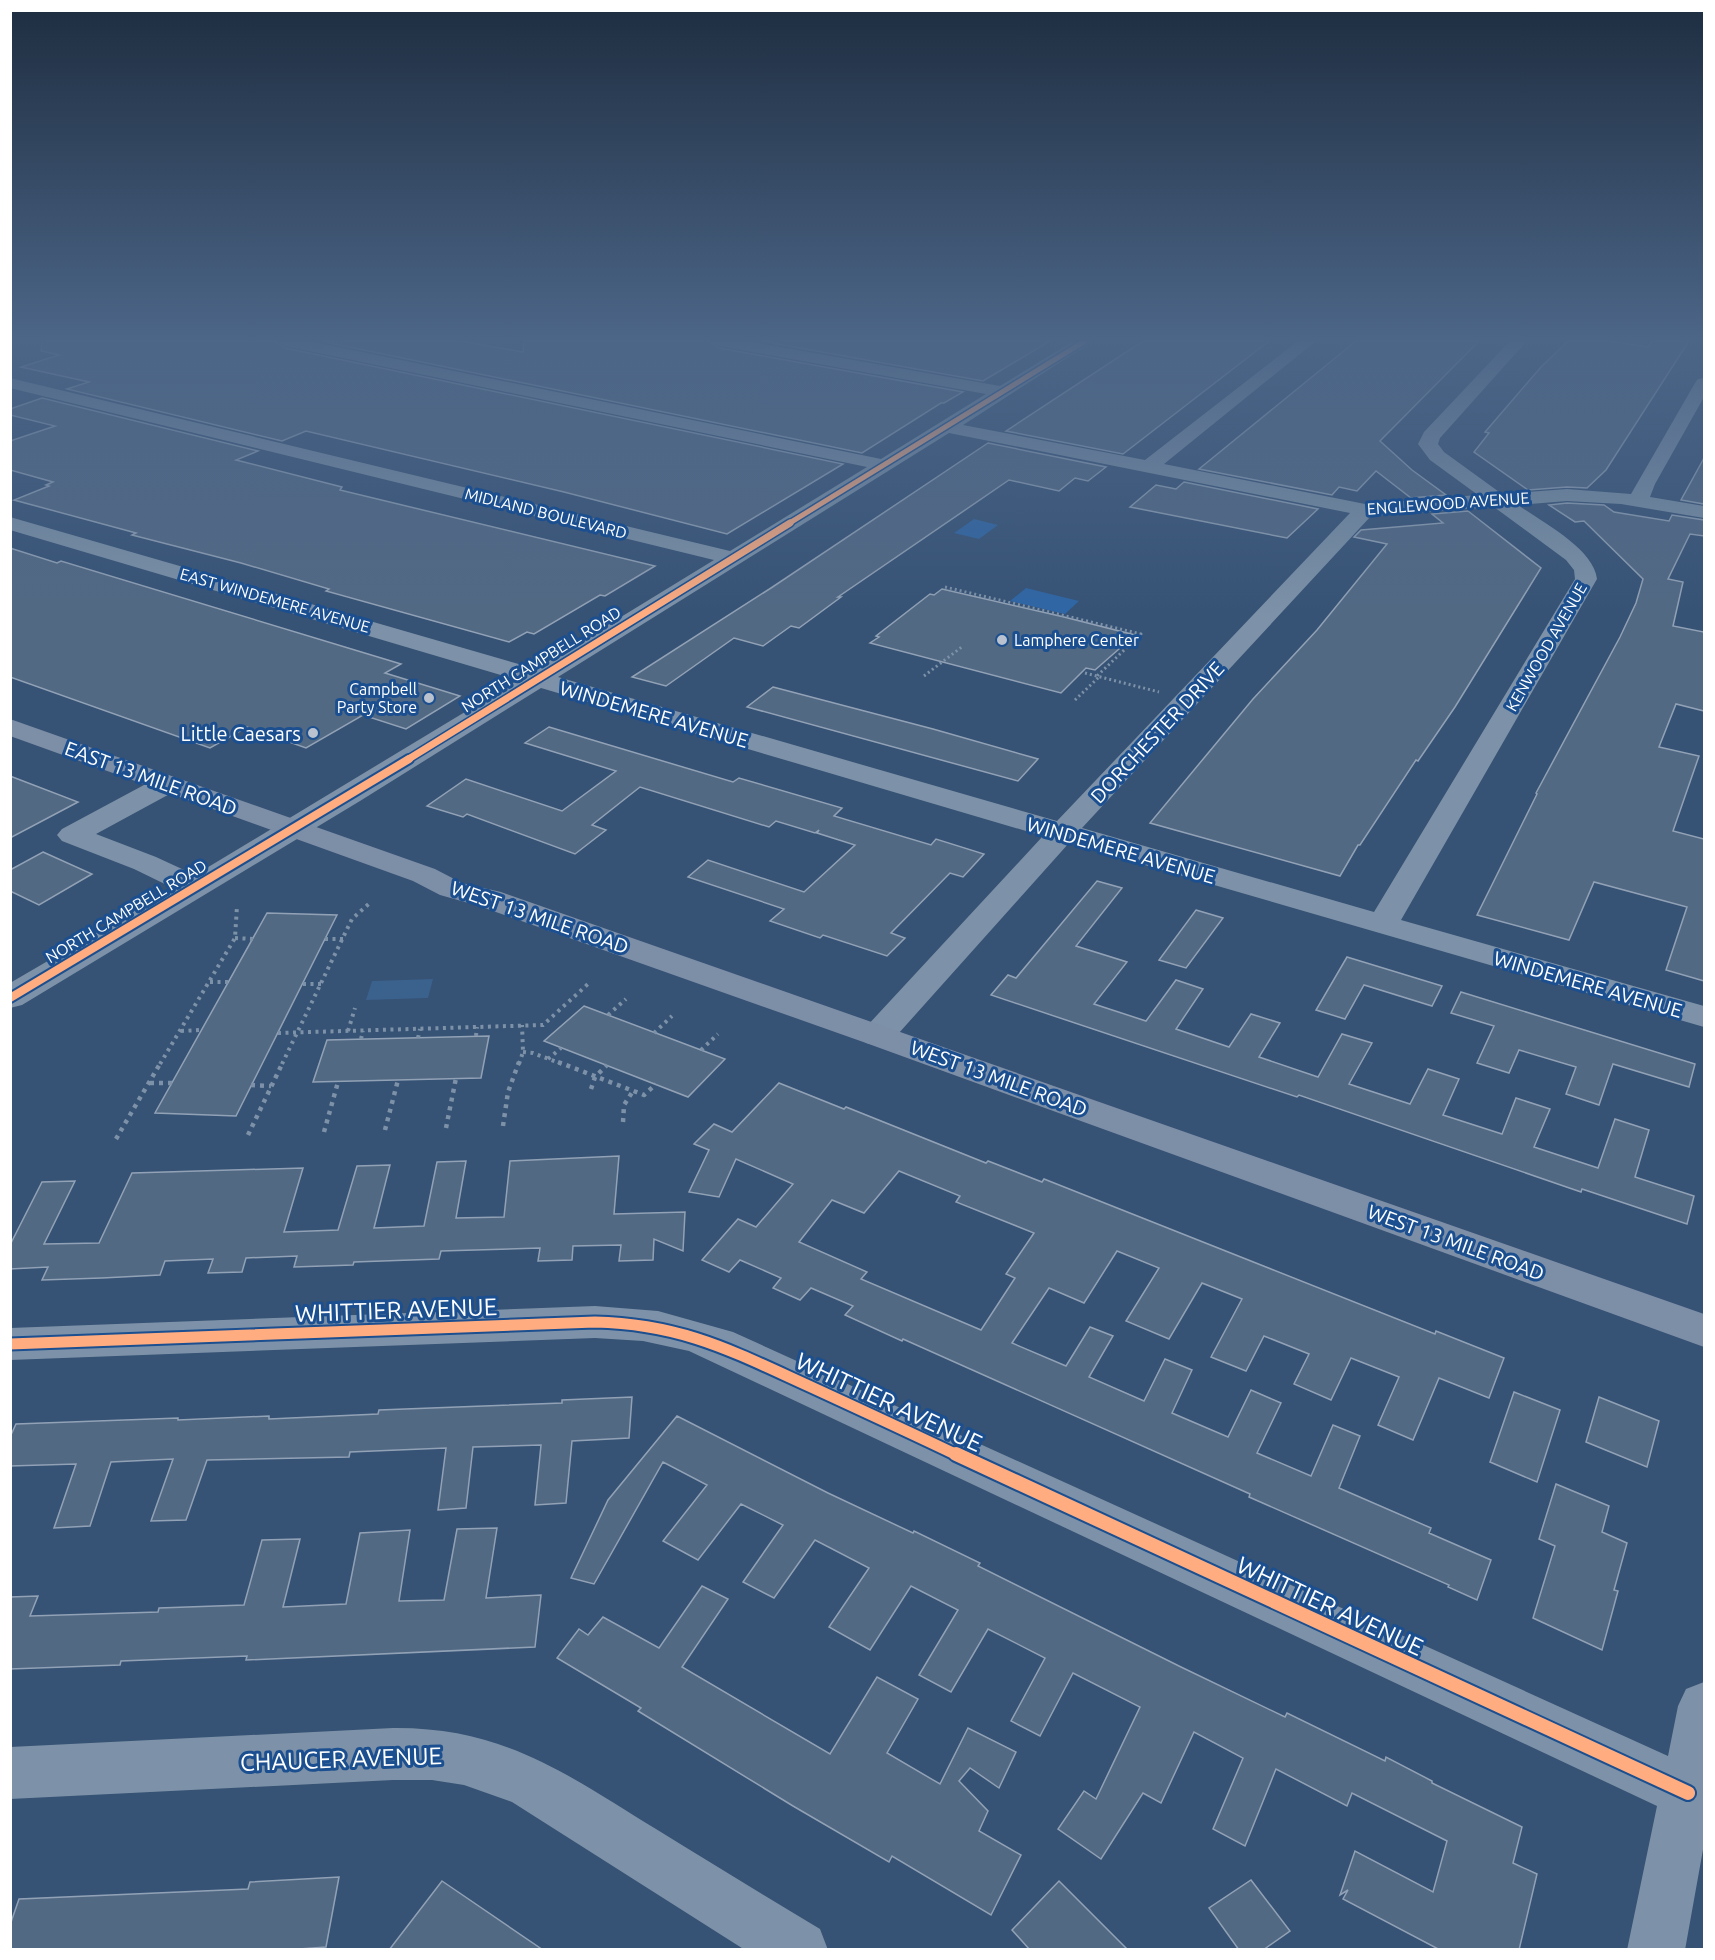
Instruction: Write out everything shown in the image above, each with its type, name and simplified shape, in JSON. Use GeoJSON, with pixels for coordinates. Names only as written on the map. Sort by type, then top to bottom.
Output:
{"type":"FeatureCollection","features":[{"type":"Feature","properties":{"kind":"main road","name":"EAST 13 MILE ROAD"},"geometry":{"type":"LineString","coordinates":[[10,727],[292,829]]}},
{"type":"Feature","properties":{"kind":"main road","name":"WEST 13 MILE ROAD"},"geometry":{"type":"LineString","coordinates":[[292,829],[424,875],[451,889],[490,899],[878,1035],[1704,1331]]}},
{"type":"Feature","properties":{"kind":"street","name":"MIDLAND BOULEVARD"},"geometry":{"type":"LineString","coordinates":[[214,432],[732,558]]}},
{"type":"Feature","properties":{"kind":"street"},"geometry":{"type":"LineString","coordinates":[[727,432],[884,465]]}},
{"type":"Feature","properties":{"kind":"street","name":"NORTH CAMPBELL ROAD"},"geometry":{"type":"LineString","coordinates":[[19,984],[196,887],[938,432]]}},
{"type":"Feature","properties":{"kind":"street","name":"ENGLEWOOD AVENUE"},"geometry":{"type":"LineString","coordinates":[[975,432],[1365,510],[1567,495],[1639,500],[1704,512]]}},
{"type":"Feature","properties":{"kind":"street"},"geometry":{"type":"LineString","coordinates":[[1150,466],[1192,432]]}},
{"type":"Feature","properties":{"kind":"street","name":"KENWOOD AVENUE"},"geometry":{"type":"LineString","coordinates":[[1382,925],[1586,579],[1585,569],[1574,555],[1437,456],[1428,444],[1434,432]]}},
{"type":"Feature","properties":{"kind":"street"},"geometry":{"type":"LineString","coordinates":[[1639,500],[1645,484],[1675,432]]}},
{"type":"Feature","properties":{"kind":"street","name":"DORCHESTER DRIVE"},"geometry":{"type":"LineString","coordinates":[[878,1035],[1365,510]]}},
{"type":"Feature","properties":{"kind":"street","name":"EAST WINDEMERE AVENUE"},"geometry":{"type":"LineString","coordinates":[[10,523],[538,679]]}},
{"type":"Feature","properties":{"kind":"street","name":"WINDEMERE AVENUE"},"geometry":{"type":"LineString","coordinates":[[538,679],[1704,1017]]}},
{"type":"Feature","properties":{"kind":"street"},"geometry":{"type":"LineString","coordinates":[[167,784],[72,835],[144,863],[196,887]]}},
{"type":"Feature","properties":{"kind":"street","name":"WHITTIER AVENUE"},"geometry":{"type":"LineString","coordinates":[[10,1344],[595,1322],[628,1322],[670,1328],[718,1344],[1688,1793]]}},
{"type":"Feature","properties":{"kind":"street"},"geometry":{"type":"LineString","coordinates":[[1656,1950],[1704,1706]]}},
{"type":"Feature","properties":{"kind":"street","name":"CHAUCER AVENUE"},"geometry":{"type":"LineString","coordinates":[[10,1773],[402,1753],[454,1755],[488,1764],[531,1783],[799,1950]]}},
{"type":"Feature","properties":{"kind":"path"},"geometry":{"type":"LineString","coordinates":[[945,587],[1140,634],[1075,700]]}},
{"type":"Feature","properties":{"kind":"path"},"geometry":{"type":"LineString","coordinates":[[924,676],[963,646]]}},
{"type":"Feature","properties":{"kind":"path"},"geometry":{"type":"LineString","coordinates":[[1085,673],[1163,693]]}},
{"type":"Feature","properties":{"kind":"path"},"geometry":{"type":"LineString","coordinates":[[248,1135],[352,919],[370,902]]}},
{"type":"Feature","properties":{"kind":"path"},"geometry":{"type":"LineString","coordinates":[[116,1139],[235,938],[237,906]]}},
{"type":"Feature","properties":{"kind":"path"},"geometry":{"type":"LineString","coordinates":[[235,938],[253,939]]}},
{"type":"Feature","properties":{"kind":"path"},"geometry":{"type":"LineString","coordinates":[[326,939],[343,939]]}},
{"type":"Feature","properties":{"kind":"path"},"geometry":{"type":"LineString","coordinates":[[209,982],[229,982]]}},
{"type":"Feature","properties":{"kind":"path"},"geometry":{"type":"LineString","coordinates":[[303,984],[321,984]]}},
{"type":"Feature","properties":{"kind":"path"},"geometry":{"type":"LineString","coordinates":[[278,1033],[543,1025],[588,984]]}},
{"type":"Feature","properties":{"kind":"path"},"geometry":{"type":"LineString","coordinates":[[608,1015],[626,999]]}},
{"type":"Feature","properties":{"kind":"path"},"geometry":{"type":"LineString","coordinates":[[348,1031],[355,1008]]}},
{"type":"Feature","properties":{"kind":"path"},"geometry":{"type":"LineString","coordinates":[[654,1033],[672,1016]]}},
{"type":"Feature","properties":{"kind":"path"},"geometry":{"type":"LineString","coordinates":[[504,1126],[508,1092],[523,1052],[522,1025]]}},
{"type":"Feature","properties":{"kind":"path"},"geometry":{"type":"LineString","coordinates":[[476,1036],[477,1027]]}},
{"type":"Feature","properties":{"kind":"path"},"geometry":{"type":"LineString","coordinates":[[418,1038],[420,1029]]}},
{"type":"Feature","properties":{"kind":"path"},"geometry":{"type":"LineString","coordinates":[[180,1031],[201,1030]]}},
{"type":"Feature","properties":{"kind":"path"},"geometry":{"type":"LineString","coordinates":[[361,1039],[363,1031]]}},
{"type":"Feature","properties":{"kind":"path"},"geometry":{"type":"LineString","coordinates":[[701,1050],[718,1034]]}},
{"type":"Feature","properties":{"kind":"path"},"geometry":{"type":"LineString","coordinates":[[548,1059],[561,1048]]}},
{"type":"Feature","properties":{"kind":"path"},"geometry":{"type":"LineString","coordinates":[[523,1052],[644,1095],[656,1084]]}},
{"type":"Feature","properties":{"kind":"path"},"geometry":{"type":"LineString","coordinates":[[591,1089],[595,1077],[607,1065]]}},
{"type":"Feature","properties":{"kind":"path"},"geometry":{"type":"LineString","coordinates":[[446,1128],[456,1078]]}},
{"type":"Feature","properties":{"kind":"path"},"geometry":{"type":"LineString","coordinates":[[385,1130],[398,1080]]}},
{"type":"Feature","properties":{"kind":"path"},"geometry":{"type":"LineString","coordinates":[[324,1132],[338,1082]]}},
{"type":"Feature","properties":{"kind":"path"},"geometry":{"type":"LineString","coordinates":[[149,1083],[172,1083]]}},
{"type":"Feature","properties":{"kind":"path"},"geometry":{"type":"LineString","coordinates":[[251,1085],[271,1086]]}},
{"type":"Feature","properties":{"kind":"path"},"geometry":{"type":"LineString","coordinates":[[623,1122],[624,1105],[633,1091]]}},
{"type":"Feature","properties":{"kind":"shaded area"},"geometry":{"type":"Polygon","coordinates":[[[974,519],[998,525],[979,539],[954,533],[974,519]]]}},
{"type":"Feature","properties":{"kind":"shaded area"},"geometry":{"type":"Polygon","coordinates":[[[1026,588],[1079,601],[1065,614],[1010,601],[1026,588]]]}},
{"type":"Feature","properties":{"kind":"shaded area"},"geometry":{"type":"Polygon","coordinates":[[[433,979],[428,998],[366,1000],[372,981],[433,979]]]}},
{"type":"Feature","properties":{"kind":"building"},"geometry":{"type":"Polygon","coordinates":[[[36,432],[182,432],[258,451],[236,460],[342,487],[340,490],[655,566],[534,634],[527,632],[509,642],[326,591],[329,589],[241,563],[132,535],[136,533],[14,500],[49,486],[46,485],[53,482],[10,470],[10,441],[36,432]]]}},
{"type":"Feature","properties":{"kind":"building"},"geometry":{"type":"Polygon","coordinates":[[[247,432],[302,432],[282,441],[247,432]]]}},
{"type":"Feature","properties":{"kind":"building"},"geometry":{"type":"Polygon","coordinates":[[[312,432],[691,432],[843,464],[727,534],[564,492],[312,432]]]}},
{"type":"Feature","properties":{"kind":"building"},"geometry":{"type":"Polygon","coordinates":[[[763,432],[894,432],[862,453],[763,432]]]}},
{"type":"Feature","properties":{"kind":"building"},"geometry":{"type":"Polygon","coordinates":[[[1013,432],[1151,432],[1123,454],[1013,432]]]}},
{"type":"Feature","properties":{"kind":"building"},"geometry":{"type":"Polygon","coordinates":[[[1244,432],[1388,432],[1380,441],[1412,470],[1446,495],[1411,498],[1376,471],[1357,491],[1339,487],[1332,495],[1199,469],[1244,432]]]}},
{"type":"Feature","properties":{"kind":"building"},"geometry":{"type":"Polygon","coordinates":[[[1487,432],[1630,432],[1606,470],[1587,488],[1528,490],[1474,452],[1489,433],[1487,432]]]}},
{"type":"Feature","properties":{"kind":"building"},"geometry":{"type":"Polygon","coordinates":[[[988,443],[1106,467],[1088,481],[1075,478],[1059,491],[1009,480],[838,597],[841,597],[799,628],[791,626],[763,646],[734,638],[666,686],[632,677],[771,588],[988,443]]]}},
{"type":"Feature","properties":{"kind":"building"},"geometry":{"type":"Polygon","coordinates":[[[1704,458],[1704,504],[1681,500],[1704,458]]]}},
{"type":"Feature","properties":{"kind":"building"},"geometry":{"type":"Polygon","coordinates":[[[1184,482],[1318,509],[1287,538],[1130,507],[1156,485],[1176,489],[1184,482]]]}},
{"type":"Feature","properties":{"kind":"building"},"geometry":{"type":"Polygon","coordinates":[[[1567,503],[1604,505],[1614,512],[1669,521],[1672,515],[1704,520],[1704,536],[1690,534],[1668,579],[1683,582],[1673,626],[1704,632],[1704,711],[1676,704],[1659,747],[1699,756],[1673,831],[1704,839],[1704,981],[1666,970],[1687,907],[1594,882],[1569,940],[1477,915],[1536,793],[1620,637],[1636,603],[1643,579],[1584,521],[1575,522],[1549,505],[1567,503]]]}},
{"type":"Feature","properties":{"kind":"building"},"geometry":{"type":"Polygon","coordinates":[[[1468,511],[1541,568],[1455,707],[1358,845],[1340,876],[1150,823],[1253,699],[1317,630],[1387,544],[1354,537],[1361,530],[1443,523],[1432,514],[1468,511]]]}},
{"type":"Feature","properties":{"kind":"building"},"geometry":{"type":"Polygon","coordinates":[[[10,548],[57,563],[61,561],[401,664],[385,673],[460,696],[406,729],[363,715],[306,748],[247,727],[210,748],[10,677],[10,548]]]}},
{"type":"Feature","properties":{"kind":"building","name":"Lamphere Center"},"geometry":{"type":"Polygon","coordinates":[[[942,589],[1135,635],[1095,670],[1086,668],[1061,693],[870,643],[930,594],[934,595],[942,589]]]}},
{"type":"Feature","properties":{"kind":"building"},"geometry":{"type":"Polygon","coordinates":[[[773,687],[1038,759],[1018,781],[747,707],[773,687]]]}},
{"type":"Feature","properties":{"kind":"building"},"geometry":{"type":"Polygon","coordinates":[[[549,727],[733,782],[739,778],[842,808],[834,816],[931,845],[936,839],[984,854],[963,877],[950,873],[891,933],[905,938],[887,956],[823,935],[820,938],[770,921],[784,909],[688,877],[708,860],[804,892],[855,845],[817,833],[819,830],[815,833],[776,821],[769,827],[640,787],[592,825],[606,830],[575,854],[467,814],[463,817],[427,806],[466,779],[562,811],[616,771],[525,743],[549,727]]]}},
{"type":"Feature","properties":{"kind":"building"},"geometry":{"type":"Polygon","coordinates":[[[10,776],[78,802],[10,838],[10,776]]]}},
{"type":"Feature","properties":{"kind":"building"},"geometry":{"type":"Polygon","coordinates":[[[43,852],[92,874],[39,905],[10,891],[10,870],[43,852]]]}},
{"type":"Feature","properties":{"kind":"building"},"geometry":{"type":"Polygon","coordinates":[[[1097,881],[1122,888],[1076,946],[1127,962],[1094,1004],[1146,1021],[1176,980],[1203,989],[1176,1029],[1229,1047],[1251,1014],[1280,1023],[1259,1057],[1318,1077],[1342,1034],[1372,1043],[1349,1084],[1410,1104],[1428,1069],[1459,1079],[1443,1115],[1502,1134],[1516,1098],[1550,1109],[1534,1147],[1598,1168],[1615,1119],[1649,1130],[1635,1177],[1694,1196],[1687,1224],[1582,1189],[1581,1192],[1299,1095],[1297,1097],[991,995],[1008,975],[1016,978],[1097,881]]]}},
{"type":"Feature","properties":{"kind":"building"},"geometry":{"type":"Polygon","coordinates":[[[1196,910],[1223,918],[1186,968],[1159,960],[1196,910]]]}},
{"type":"Feature","properties":{"kind":"building"},"geometry":{"type":"Polygon","coordinates":[[[267,913],[337,915],[236,1116],[155,1113],[267,913]]]}},
{"type":"Feature","properties":{"kind":"building"},"geometry":{"type":"Polygon","coordinates":[[[1347,957],[1442,986],[1432,1006],[1364,985],[1345,1019],[1316,1010],[1347,957]]]}},
{"type":"Feature","properties":{"kind":"building"},"geometry":{"type":"Polygon","coordinates":[[[1461,992],[1695,1064],[1689,1087],[1613,1064],[1599,1105],[1566,1094],[1576,1067],[1519,1050],[1509,1073],[1477,1063],[1494,1026],[1451,1013],[1461,992]]]}},
{"type":"Feature","properties":{"kind":"building"},"geometry":{"type":"Polygon","coordinates":[[[584,1006],[725,1059],[688,1097],[544,1041],[584,1006]]]}},
{"type":"Feature","properties":{"kind":"building"},"geometry":{"type":"Polygon","coordinates":[[[489,1036],[481,1078],[313,1082],[327,1040],[489,1036]]]}},
{"type":"Feature","properties":{"kind":"building"},"geometry":{"type":"Polygon","coordinates":[[[779,1083],[986,1163],[988,1161],[1042,1182],[1044,1179],[1435,1334],[1436,1331],[1504,1358],[1489,1398],[1439,1378],[1413,1440],[1378,1425],[1399,1377],[1351,1358],[1331,1400],[1294,1384],[1309,1354],[1264,1336],[1246,1371],[1211,1357],[1242,1299],[1202,1283],[1169,1339],[1126,1321],[1159,1268],[1117,1251],[1084,1303],[1049,1288],[1012,1343],[1066,1366],[1090,1327],[1113,1336],[1089,1377],[1144,1401],[1165,1359],[1192,1370],[1172,1413],[1228,1437],[1251,1390],[1281,1403],[1257,1453],[1311,1476],[1333,1425],[1360,1436],[1339,1488],[1431,1528],[1429,1533],[1491,1560],[1477,1600],[1448,1587],[1449,1585],[1249,1497],[1250,1494],[845,1315],[853,1306],[811,1288],[800,1300],[773,1288],[781,1278],[740,1260],[729,1272],[702,1260],[738,1219],[756,1227],[793,1184],[736,1159],[719,1197],[689,1192],[709,1150],[694,1144],[714,1124],[732,1132],[779,1083]],[[899,1171],[864,1213],[832,1200],[799,1242],[867,1272],[861,1279],[981,1330],[1015,1278],[1006,1274],[1034,1233],[956,1202],[960,1196],[899,1171]]]}},
{"type":"Feature","properties":{"kind":"building"},"geometry":{"type":"Polygon","coordinates":[[[619,1156],[614,1214],[685,1212],[683,1251],[654,1239],[653,1260],[619,1261],[621,1245],[573,1246],[572,1260],[538,1261],[540,1248],[441,1251],[439,1259],[354,1262],[353,1265],[294,1267],[297,1256],[246,1258],[242,1272],[208,1273],[213,1259],[165,1261],[160,1275],[102,1278],[42,1280],[48,1267],[10,1269],[10,1245],[42,1182],[75,1181],[44,1244],[99,1243],[132,1173],[303,1168],[284,1232],[338,1230],[357,1166],[390,1165],[374,1228],[424,1226],[437,1162],[466,1161],[456,1218],[504,1217],[510,1161],[619,1156]]]}},
{"type":"Feature","properties":{"kind":"building"},"geometry":{"type":"Polygon","coordinates":[[[1514,1392],[1560,1410],[1537,1482],[1490,1462],[1514,1392]]]}},
{"type":"Feature","properties":{"kind":"building"},"geometry":{"type":"Polygon","coordinates":[[[632,1397],[629,1438],[572,1441],[566,1503],[535,1505],[541,1445],[473,1447],[466,1508],[438,1510],[446,1448],[350,1452],[349,1457],[207,1460],[186,1520],[151,1521],[173,1459],[111,1462],[90,1526],[54,1528],[76,1464],[10,1466],[10,1437],[16,1424],[269,1416],[269,1419],[378,1414],[379,1410],[562,1403],[562,1400],[632,1397]]]}},
{"type":"Feature","properties":{"kind":"building"},"geometry":{"type":"Polygon","coordinates":[[[1599,1397],[1659,1421],[1647,1467],[1586,1442],[1599,1397]]]}},
{"type":"Feature","properties":{"kind":"building"},"geometry":{"type":"Polygon","coordinates":[[[677,1416],[828,1493],[980,1563],[978,1566],[1181,1667],[1285,1717],[1287,1713],[1385,1761],[1386,1757],[1432,1783],[1522,1827],[1513,1863],[1537,1874],[1519,1950],[1440,1950],[1343,1899],[1348,1890],[1340,1895],[1355,1851],[1433,1892],[1447,1841],[1352,1793],[1347,1806],[1276,1769],[1245,1846],[1213,1829],[1243,1758],[1194,1732],[1161,1803],[1143,1793],[1101,1859],[1058,1829],[1084,1791],[1096,1799],[1140,1707],[1073,1673],[1040,1736],[1011,1721],[1045,1658],[988,1629],[951,1692],[919,1675],[958,1610],[911,1586],[870,1650],[829,1627],[869,1568],[815,1540],[774,1598],[743,1582],[783,1525],[741,1504],[698,1560],[663,1541],[707,1485],[663,1462],[594,1584],[571,1578],[608,1500],[677,1416]]]}},
{"type":"Feature","properties":{"kind":"building"},"geometry":{"type":"Polygon","coordinates":[[[1556,1484],[1609,1506],[1602,1532],[1627,1543],[1614,1590],[1618,1591],[1602,1650],[1533,1618],[1555,1546],[1539,1539],[1556,1484]]]}},
{"type":"Feature","properties":{"kind":"building"},"geometry":{"type":"Polygon","coordinates":[[[497,1528],[486,1598],[541,1595],[535,1647],[246,1660],[247,1656],[121,1661],[120,1665],[10,1669],[10,1597],[38,1596],[30,1616],[158,1612],[159,1608],[244,1605],[262,1540],[300,1539],[283,1607],[346,1604],[360,1533],[410,1530],[399,1601],[444,1600],[457,1529],[497,1528]]]}},
{"type":"Feature","properties":{"kind":"building"},"geometry":{"type":"Polygon","coordinates":[[[702,1586],[728,1599],[682,1667],[830,1754],[877,1677],[918,1699],[887,1753],[940,1784],[968,1728],[1016,1752],[999,1788],[970,1768],[959,1781],[988,1811],[979,1831],[1021,1855],[991,1915],[892,1856],[889,1862],[793,1806],[638,1711],[641,1708],[557,1658],[579,1629],[588,1635],[603,1617],[659,1648],[702,1586]]]}},
{"type":"Feature","properties":{"kind":"building"},"geometry":{"type":"Polygon","coordinates":[[[339,1877],[326,1947],[286,1950],[10,1950],[10,1925],[19,1899],[248,1889],[250,1882],[339,1877]]]}},
{"type":"Feature","properties":{"kind":"building"},"geometry":{"type":"Polygon","coordinates":[[[1251,1880],[1290,1931],[1263,1950],[1239,1950],[1209,1908],[1251,1880]]]}},
{"type":"Feature","properties":{"kind":"building"},"geometry":{"type":"Polygon","coordinates":[[[442,1881],[543,1950],[389,1950],[442,1881]]]}},
{"type":"Feature","properties":{"kind":"building"},"geometry":{"type":"Polygon","coordinates":[[[1059,1881],[1128,1950],[1030,1950],[1012,1930],[1059,1881]]]}},
{"type":"Feature","properties":{"kind":"cycle path"},"geometry":{"type":"LineString","coordinates":[[10,998],[350,795],[937,432]]}},
{"type":"Feature","properties":{"kind":"cycle path"},"geometry":{"type":"LineString","coordinates":[[10,1344],[595,1322],[628,1323],[687,1334],[718,1344],[1688,1793]]}},
{"type":"Feature","properties":{"kind":"place","name":"Lamphere Center"},"geometry":{"type":"Point","coordinates":[1002,640]}},
{"type":"Feature","properties":{"kind":"place","name":"Campbell Party Store"},"geometry":{"type":"Point","coordinates":[429,698]}},
{"type":"Feature","properties":{"kind":"place","name":"Little Caesars"},"geometry":{"type":"Point","coordinates":[313,733]}}]}
